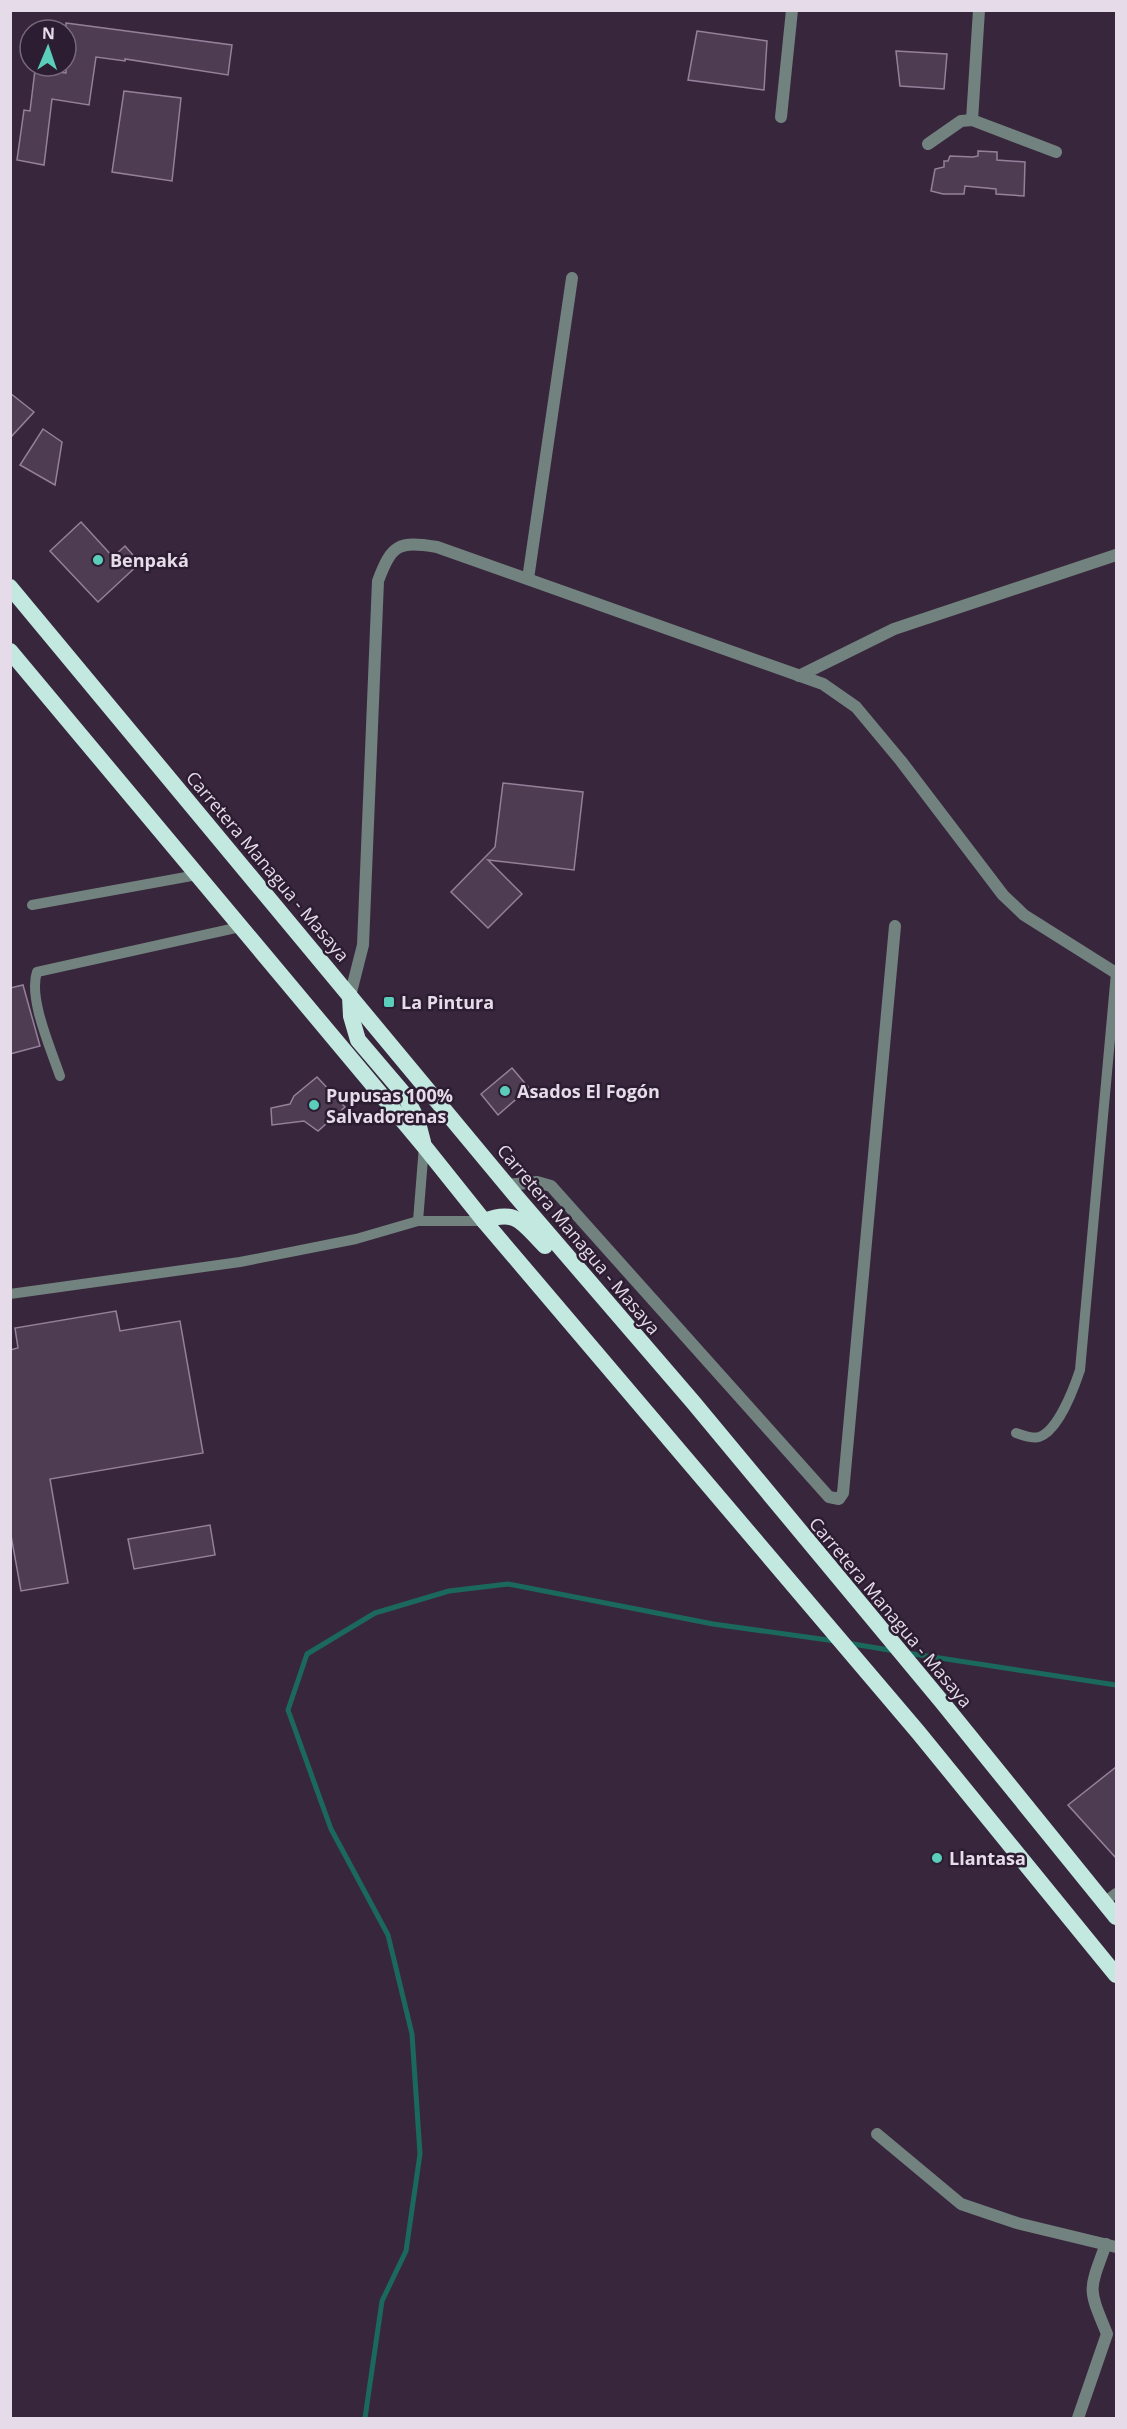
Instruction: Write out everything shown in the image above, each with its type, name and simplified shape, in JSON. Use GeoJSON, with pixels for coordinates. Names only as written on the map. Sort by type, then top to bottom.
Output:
{"type":"FeatureCollection","features":[{"type":"Feature","properties":{"kind":"highway","name":"Carretera Managua - Masaya"},"geometry":{"type":"LineString","coordinates":[[10,587],[18,602],[507,1185],[700,1410],[867,1614],[1110,1898],[1116,1917]]}},
{"type":"Feature","properties":{"kind":"highway"},"geometry":{"type":"LineString","coordinates":[[10,651],[424,1146],[484,1221],[881,1688],[1116,1975]]}},
{"type":"Feature","properties":{"kind":"highway"},"geometry":{"type":"LineString","coordinates":[[350,996],[351,1016],[358,1040],[404,1095],[417,1119],[424,1146]]}},
{"type":"Feature","properties":{"kind":"highway"},"geometry":{"type":"LineString","coordinates":[[484,1221],[501,1215],[517,1218],[551,1251],[590,1282]]}},
{"type":"Feature","properties":{"kind":"street"},"geometry":{"type":"LineString","coordinates":[[781,117],[792,10]]}},
{"type":"Feature","properties":{"kind":"street"},"geometry":{"type":"LineString","coordinates":[[972,120],[979,10]]}},
{"type":"Feature","properties":{"kind":"street"},"geometry":{"type":"LineString","coordinates":[[928,144],[962,121],[972,120],[1056,152]]}},
{"type":"Feature","properties":{"kind":"street"},"geometry":{"type":"LineString","coordinates":[[528,579],[572,278]]}},
{"type":"Feature","properties":{"kind":"street"},"geometry":{"type":"LineString","coordinates":[[350,996],[363,945],[378,581],[386,560],[400,546],[413,543],[437,547],[823,684],[856,707],[901,761],[1003,896],[1024,915],[1116,973]]}},
{"type":"Feature","properties":{"kind":"street"},"geometry":{"type":"LineString","coordinates":[[799,676],[894,629],[1116,555]]}},
{"type":"Feature","properties":{"kind":"street"},"geometry":{"type":"LineString","coordinates":[[507,1185],[537,1182],[551,1186],[830,1497],[839,1499],[843,1493],[895,926]]}},
{"type":"Feature","properties":{"kind":"street"},"geometry":{"type":"LineString","coordinates":[[877,2134],[961,2204],[1017,2223],[1111,2246],[1092,2282],[1091,2293],[1096,2311],[1112,2336],[1078,2418]]}},
{"type":"Feature","properties":{"kind":"lane"},"geometry":{"type":"LineString","coordinates":[[32,905],[197,875]]}},
{"type":"Feature","properties":{"kind":"lane"},"geometry":{"type":"LineString","coordinates":[[60,1076],[35,998],[34,982],[37,972],[240,927]]}},
{"type":"Feature","properties":{"kind":"lane"},"geometry":{"type":"LineString","coordinates":[[1016,1433],[1033,1438],[1041,1437],[1056,1422],[1071,1395],[1080,1370],[1116,973]]}},
{"type":"Feature","properties":{"kind":"lane"},"geometry":{"type":"LineString","coordinates":[[418,1221],[424,1146]]}},
{"type":"Feature","properties":{"kind":"lane"},"geometry":{"type":"LineString","coordinates":[[10,1294],[240,1262],[356,1239],[418,1221],[484,1221]]}},
{"type":"Feature","properties":{"kind":"building"},"geometry":{"type":"Polygon","coordinates":[[[78,25],[232,45],[228,75],[125,59],[125,61],[96,57],[89,105],[52,99],[44,165],[17,160],[24,110],[30,111],[34,78],[78,78],[78,25]]]}},
{"type":"Feature","properties":{"kind":"building"},"geometry":{"type":"Polygon","coordinates":[[[697,31],[767,41],[764,90],[688,80],[697,31]]]}},
{"type":"Feature","properties":{"kind":"building"},"geometry":{"type":"Polygon","coordinates":[[[896,51],[947,54],[944,89],[900,86],[896,51]]]}},
{"type":"Feature","properties":{"kind":"building"},"geometry":{"type":"Polygon","coordinates":[[[124,91],[181,98],[172,181],[112,172],[124,91]]]}},
{"type":"Feature","properties":{"kind":"building"},"geometry":{"type":"Polygon","coordinates":[[[978,151],[997,152],[997,160],[1025,162],[1024,196],[996,194],[996,189],[965,186],[964,194],[943,194],[931,191],[935,169],[944,167],[944,161],[948,161],[950,156],[978,156],[978,151]]]}},
{"type":"Feature","properties":{"kind":"building"},"geometry":{"type":"Polygon","coordinates":[[[10,393],[34,412],[10,438],[10,393]]]}},
{"type":"Feature","properties":{"kind":"building"},"geometry":{"type":"Polygon","coordinates":[[[43,429],[62,442],[55,485],[20,465],[43,429]]]}},
{"type":"Feature","properties":{"kind":"building","name":"Benpaká"},"geometry":{"type":"Polygon","coordinates":[[[81,522],[113,557],[125,546],[140,563],[98,602],[50,551],[81,522]]]}},
{"type":"Feature","properties":{"kind":"building"},"geometry":{"type":"Polygon","coordinates":[[[503,783],[583,792],[574,870],[488,860],[522,894],[488,928],[451,892],[495,847],[503,783]]]}},
{"type":"Feature","properties":{"kind":"building"},"geometry":{"type":"Polygon","coordinates":[[[23,985],[40,1046],[10,1054],[10,988],[23,985]]]}},
{"type":"Feature","properties":{"kind":"building","name":"Asados El Fogón"},"geometry":{"type":"Polygon","coordinates":[[[512,1068],[529,1088],[498,1115],[481,1094],[512,1068]]]}},
{"type":"Feature","properties":{"kind":"building","name":"Pupusas 100% Salvadorenas"},"geometry":{"type":"Polygon","coordinates":[[[317,1077],[345,1107],[318,1131],[304,1121],[272,1125],[271,1108],[290,1104],[294,1096],[317,1077]]]}},
{"type":"Feature","properties":{"kind":"building"},"geometry":{"type":"Polygon","coordinates":[[[116,1311],[120,1331],[180,1321],[203,1453],[50,1479],[68,1583],[21,1591],[10,1530],[10,1350],[18,1348],[15,1328],[116,1311]]]}},
{"type":"Feature","properties":{"kind":"building"},"geometry":{"type":"Polygon","coordinates":[[[210,1525],[215,1555],[134,1569],[128,1539],[210,1525]]]}},
{"type":"Feature","properties":{"kind":"building"},"geometry":{"type":"Polygon","coordinates":[[[1116,1767],[1116,1858],[1068,1805],[1116,1767]]]}},
{"type":"Feature","properties":{"kind":"waterway"},"geometry":{"type":"LineString","coordinates":[[365,2418],[382,2301],[406,2251],[420,2154],[412,2034],[388,1935],[331,1829],[288,1710],[307,1654],[375,1613],[449,1591],[508,1584],[713,1624],[835,1641]]}},
{"type":"Feature","properties":{"kind":"waterway"},"geometry":{"type":"LineString","coordinates":[[847,1643],[895,1651]]}},
{"type":"Feature","properties":{"kind":"waterway"},"geometry":{"type":"LineString","coordinates":[[907,1653],[1116,1685]]}},
{"type":"Feature","properties":{"kind":"place","name":"Benpaká"},"geometry":{"type":"Point","coordinates":[98,560]}},
{"type":"Feature","properties":{"kind":"place","name":"La Pintura"},"geometry":{"type":"Point","coordinates":[389,1002]}},
{"type":"Feature","properties":{"kind":"place","name":"Asados El Fogón"},"geometry":{"type":"Point","coordinates":[505,1091]}},
{"type":"Feature","properties":{"kind":"place","name":"Pupusas 100% Salvadorenas"},"geometry":{"type":"Point","coordinates":[314,1105]}},
{"type":"Feature","properties":{"kind":"place","name":"Llantasa"},"geometry":{"type":"Point","coordinates":[937,1858]}}]}
